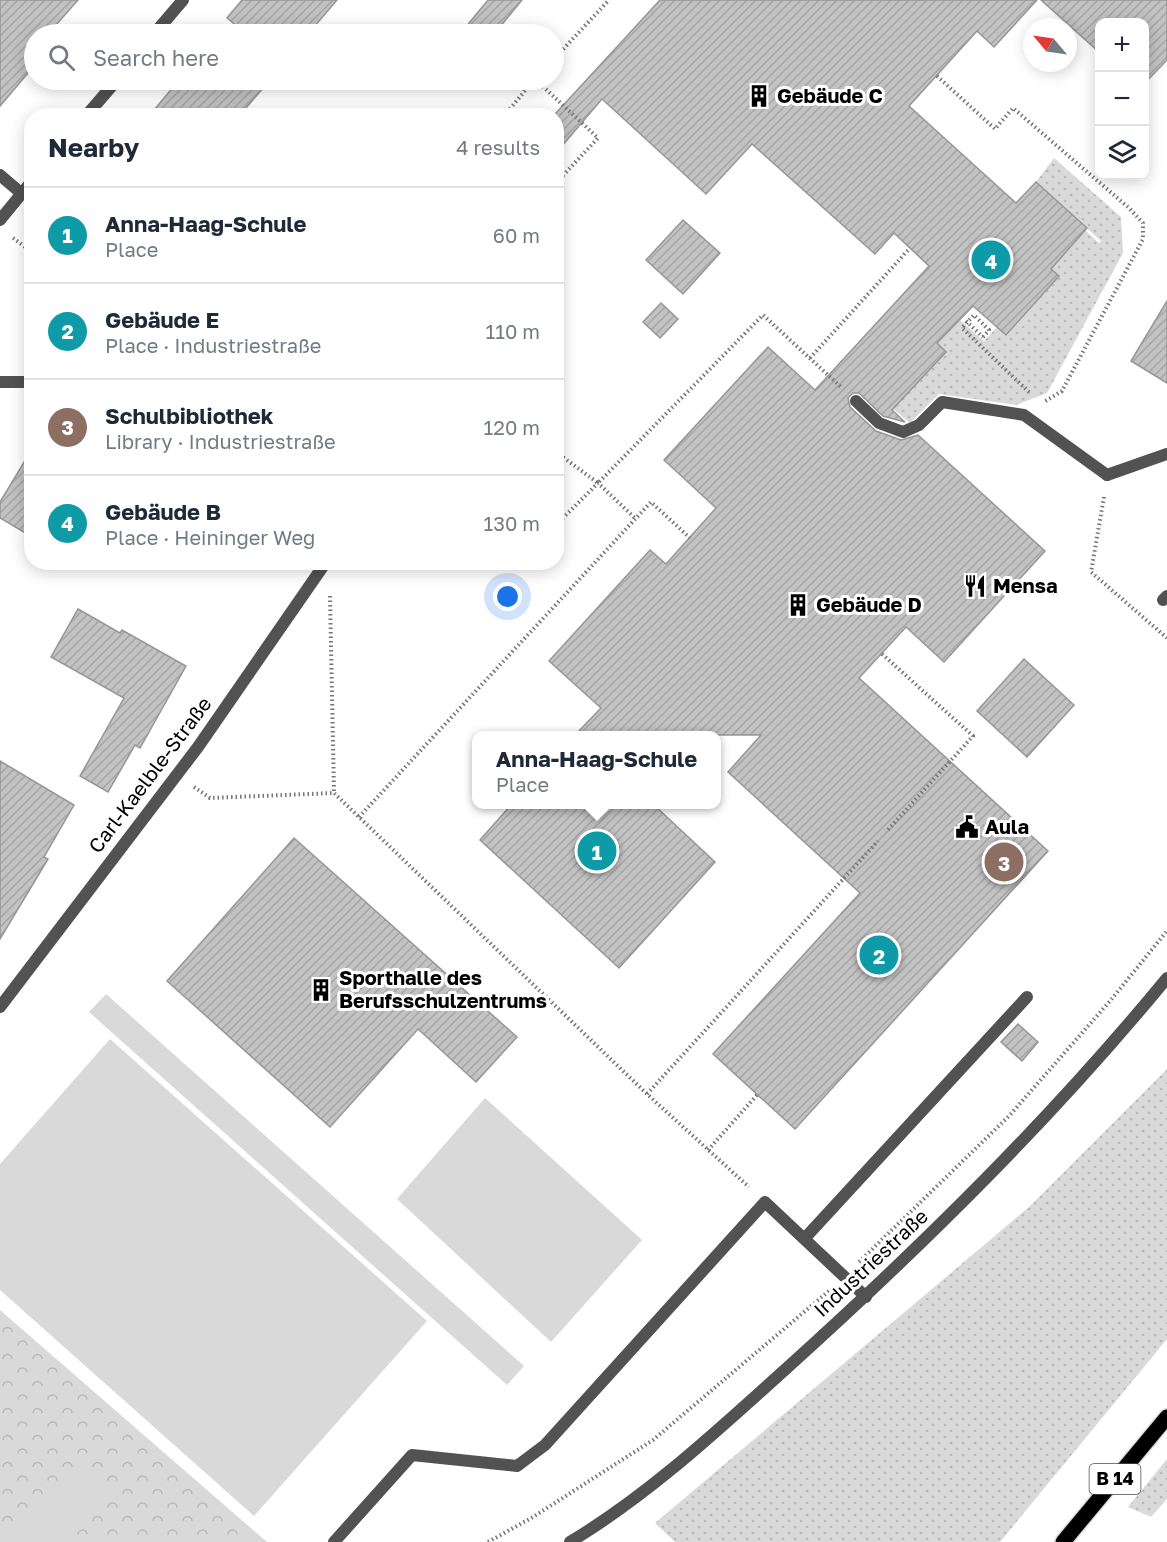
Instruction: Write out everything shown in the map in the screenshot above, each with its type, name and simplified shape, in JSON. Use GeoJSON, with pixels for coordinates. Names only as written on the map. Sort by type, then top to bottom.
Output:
{"type":"FeatureCollection","features":[{"type":"Feature","properties":{"kind":"main road","name":"B 14"},"geometry":{"type":"LineString","coordinates":[[1064,1542],[1167,1417]]}},
{"type":"Feature","properties":{"kind":"street"},"geometry":{"type":"LineString","coordinates":[[163,24],[183,0]]}},
{"type":"Feature","properties":{"kind":"street"},"geometry":{"type":"LineString","coordinates":[[93,108],[108,90]]}},
{"type":"Feature","properties":{"kind":"street"},"geometry":{"type":"LineString","coordinates":[[0,176],[21,194]]}},
{"type":"Feature","properties":{"kind":"street"},"geometry":{"type":"LineString","coordinates":[[0,220],[24,190]]}},
{"type":"Feature","properties":{"kind":"street"},"geometry":{"type":"LineString","coordinates":[[0,382],[24,382]]}},
{"type":"Feature","properties":{"kind":"street"},"geometry":{"type":"LineString","coordinates":[[856,401],[879,423],[903,432],[919,425],[942,402],[1024,415],[1107,475],[1167,454]]}},
{"type":"Feature","properties":{"kind":"street","name":"Carl-Kaelble-Straße"},"geometry":{"type":"LineString","coordinates":[[0,1007],[177,775],[320,570]]}},
{"type":"Feature","properties":{"kind":"street","name":"Industriestraße"},"geometry":{"type":"LineString","coordinates":[[570,1542],[602,1523],[705,1441],[866,1297],[994,1171],[1116,1040],[1167,978]]}},
{"type":"Feature","properties":{"kind":"street"},"geometry":{"type":"LineString","coordinates":[[805,1238],[1027,997]]}},
{"type":"Feature","properties":{"kind":"street"},"geometry":{"type":"LineString","coordinates":[[334,1542],[412,1455],[517,1466],[545,1445],[765,1202],[866,1297]]}},
{"type":"Feature","properties":{"kind":"path"},"geometry":{"type":"LineString","coordinates":[[564,48],[609,0]]}},
{"type":"Feature","properties":{"kind":"path"},"geometry":{"type":"LineString","coordinates":[[937,76],[995,129],[1013,108],[1129,208],[1143,223],[1143,239],[1062,391],[1024,415]]}},
{"type":"Feature","properties":{"kind":"path"},"geometry":{"type":"LineString","coordinates":[[511,108],[526,90]]}},
{"type":"Feature","properties":{"kind":"path"},"geometry":{"type":"LineString","coordinates":[[546,90],[598,138],[564,174]]}},
{"type":"Feature","properties":{"kind":"path"},"geometry":{"type":"LineString","coordinates":[[8,235],[24,246]]}},
{"type":"Feature","properties":{"kind":"path"},"geometry":{"type":"LineString","coordinates":[[810,358],[910,248]]}},
{"type":"Feature","properties":{"kind":"path"},"geometry":{"type":"LineString","coordinates":[[977,309],[966,321],[983,337],[989,330],[974,315],[962,328],[1042,404]]}},
{"type":"Feature","properties":{"kind":"path"},"geometry":{"type":"LineString","coordinates":[[564,517],[763,315],[844,390]]}},
{"type":"Feature","properties":{"kind":"path"},"geometry":{"type":"LineString","coordinates":[[564,458],[597,483],[636,519]]}},
{"type":"Feature","properties":{"kind":"path"},"geometry":{"type":"LineString","coordinates":[[1107,475],[1091,572],[1167,638]]}},
{"type":"Feature","properties":{"kind":"path"},"geometry":{"type":"LineString","coordinates":[[359,817],[651,502],[690,538]]}},
{"type":"Feature","properties":{"kind":"path"},"geometry":{"type":"LineString","coordinates":[[330,585],[334,794]]}},
{"type":"Feature","properties":{"kind":"path"},"geometry":{"type":"LineString","coordinates":[[882,654],[974,736],[886,832]]}},
{"type":"Feature","properties":{"kind":"path"},"geometry":{"type":"LineString","coordinates":[[177,775],[210,798],[334,794],[647,1094],[765,1202]]}},
{"type":"Feature","properties":{"kind":"path"},"geometry":{"type":"LineString","coordinates":[[647,1094],[879,841]]}},
{"type":"Feature","properties":{"kind":"path"},"geometry":{"type":"LineString","coordinates":[[708,1150],[757,1095]]}},
{"type":"Feature","properties":{"kind":"green space"},"geometry":{"type":"Polygon","coordinates":[[[1054,158],[1121,217],[1123,253],[1047,393],[1016,405],[939,394],[910,423],[893,409],[946,352],[937,343],[960,320],[984,341],[997,327],[1007,335],[1059,277],[1051,269],[1085,230],[1099,243],[1101,241],[1036,182],[1054,158]]]}},
{"type":"Feature","properties":{"kind":"green space"},"geometry":{"type":"Polygon","coordinates":[[[106,994],[524,1366],[507,1385],[89,1012],[106,994]]]}},
{"type":"Feature","properties":{"kind":"green space"},"geometry":{"type":"Polygon","coordinates":[[[110,1039],[427,1321],[254,1516],[0,1290],[0,1164],[110,1039]]]}},
{"type":"Feature","properties":{"kind":"green space"},"geometry":{"type":"Polygon","coordinates":[[[1167,1069],[1167,1339],[1000,1542],[675,1542],[655,1523],[1029,1207],[1167,1069]]]}},
{"type":"Feature","properties":{"kind":"green space"},"geometry":{"type":"Polygon","coordinates":[[[485,1098],[642,1240],[551,1342],[397,1199],[485,1098]]]}},
{"type":"Feature","properties":{"kind":"green space"},"geometry":{"type":"Polygon","coordinates":[[[0,1310],[245,1523],[267,1542],[0,1542],[0,1310]]]}},
{"type":"Feature","properties":{"kind":"green space"},"geometry":{"type":"Polygon","coordinates":[[[1167,1459],[1167,1499],[1151,1517],[1128,1507],[1167,1459]]]}},
{"type":"Feature","properties":{"kind":"green space"},"geometry":{"type":"Polygon","coordinates":[[[79,1465],[112,1494],[69,1542],[15,1542],[12,1538],[79,1465]]]}},
{"type":"Feature","properties":{"kind":"building"},"geometry":{"type":"Polygon","coordinates":[[[0,0],[78,0],[57,24],[24,24],[24,78],[0,106],[0,0]]]}},
{"type":"Feature","properties":{"kind":"building"},"geometry":{"type":"Polygon","coordinates":[[[242,0],[337,0],[317,24],[234,24],[227,18],[242,0]]]}},
{"type":"Feature","properties":{"kind":"building"},"geometry":{"type":"Polygon","coordinates":[[[488,0],[522,0],[502,24],[468,24],[488,0]]]}},
{"type":"Feature","properties":{"kind":"building"},"geometry":{"type":"Polygon","coordinates":[[[660,0],[1037,0],[994,47],[977,31],[909,106],[1016,203],[1036,182],[1087,228],[1051,269],[1059,276],[1006,335],[973,306],[937,343],[946,352],[892,410],[905,422],[883,416],[859,393],[853,393],[848,398],[850,407],[876,431],[901,440],[918,435],[1045,551],[944,662],[906,627],[859,678],[1048,851],[795,1129],[713,1054],[860,893],[728,772],[761,735],[721,735],[721,731],[579,731],[601,708],[549,661],[650,550],[666,564],[716,508],[664,460],[768,347],[815,390],[929,266],[894,233],[875,254],[752,144],[706,194],[602,99],[564,144],[564,108],[561,108],[660,0]]]}},
{"type":"Feature","properties":{"kind":"building"},"geometry":{"type":"Polygon","coordinates":[[[1041,0],[1167,0],[1167,60],[1149,79],[1149,18],[1095,18],[1095,49],[1077,32],[1077,18],[1061,18],[1041,0]]]}},
{"type":"Feature","properties":{"kind":"building"},"geometry":{"type":"Polygon","coordinates":[[[171,90],[261,90],[246,108],[156,108],[171,90]]]}},
{"type":"Feature","properties":{"kind":"building"},"geometry":{"type":"Polygon","coordinates":[[[683,220],[720,253],[683,294],[646,260],[683,220]]]}},
{"type":"Feature","properties":{"kind":"building"},"geometry":{"type":"Polygon","coordinates":[[[1167,301],[1167,383],[1131,361],[1167,301]]]}},
{"type":"Feature","properties":{"kind":"building"},"geometry":{"type":"Polygon","coordinates":[[[661,303],[678,319],[660,338],[643,322],[661,303]]]}},
{"type":"Feature","properties":{"kind":"building"},"geometry":{"type":"Polygon","coordinates":[[[24,462],[24,532],[0,518],[0,502],[24,462]]]}},
{"type":"Feature","properties":{"kind":"building"},"geometry":{"type":"Polygon","coordinates":[[[78,609],[120,633],[122,630],[186,666],[140,748],[135,745],[108,792],[80,776],[124,698],[51,657],[78,609]]]}},
{"type":"Feature","properties":{"kind":"building"},"geometry":{"type":"Polygon","coordinates":[[[1024,659],[1074,705],[1027,757],[977,711],[1024,659]]]}},
{"type":"Feature","properties":{"kind":"building"},"geometry":{"type":"Polygon","coordinates":[[[0,761],[74,805],[44,857],[48,859],[0,939],[0,761]]]}},
{"type":"Feature","properties":{"kind":"building"},"geometry":{"type":"Polygon","coordinates":[[[508,809],[658,809],[715,862],[619,968],[480,840],[508,809]]]}},
{"type":"Feature","properties":{"kind":"building","name":"Sporthalle des Berufsschulzentrums"},"geometry":{"type":"Polygon","coordinates":[[[294,838],[517,1037],[476,1082],[418,1029],[330,1127],[167,981],[294,838]]]}},
{"type":"Feature","properties":{"kind":"building"},"geometry":{"type":"Polygon","coordinates":[[[1018,1024],[1038,1042],[1022,1061],[1001,1042],[1018,1024]]]}},
{"type":"Feature","properties":{"kind":"place","name":"Gebäude C"},"geometry":{"type":"Point","coordinates":[759,96]}},
{"type":"Feature","properties":{"kind":"place","name":"Gebäude B"},"geometry":{"type":"Point","coordinates":[991,260]}},
{"type":"Feature","properties":{"kind":"place","name":"Mensa"},"geometry":{"type":"Point","coordinates":[975,586]}},
{"type":"Feature","properties":{"kind":"place","name":"Gebäude D"},"geometry":{"type":"Point","coordinates":[798,605]}},
{"type":"Feature","properties":{"kind":"place","name":"Aula"},"geometry":{"type":"Point","coordinates":[967,827]}},
{"type":"Feature","properties":{"kind":"place","name":"Anna-Haag-Schule"},"geometry":{"type":"Point","coordinates":[597,851]}},
{"type":"Feature","properties":{"kind":"place","name":"Schulbibliothek"},"geometry":{"type":"Point","coordinates":[1004,862]}},
{"type":"Feature","properties":{"kind":"place","name":"Gebäude E"},"geometry":{"type":"Point","coordinates":[879,955]}},
{"type":"Feature","properties":{"kind":"place","name":"Sporthalle des Berufsschulzentrums"},"geometry":{"type":"Point","coordinates":[321,990]}}]}
